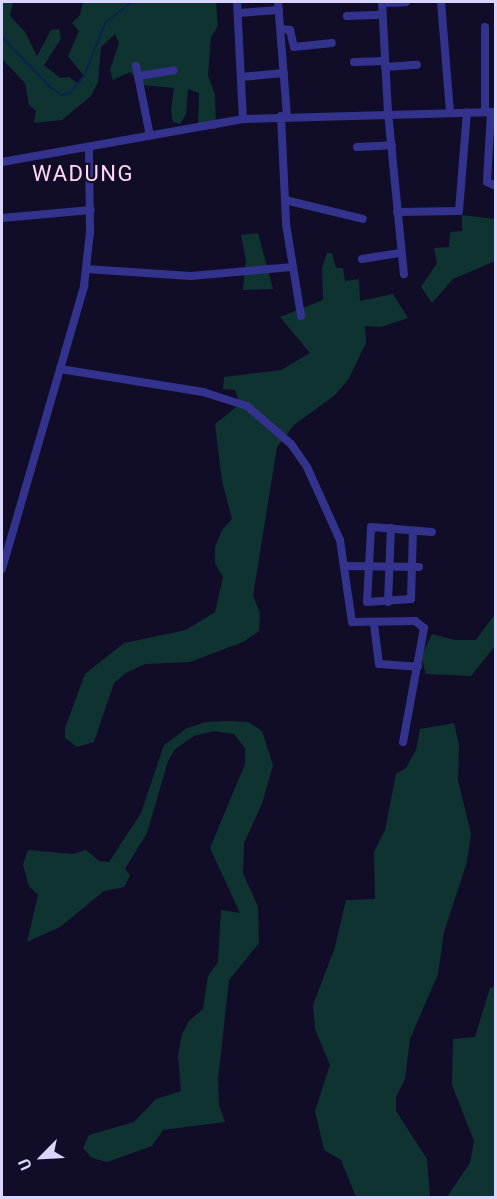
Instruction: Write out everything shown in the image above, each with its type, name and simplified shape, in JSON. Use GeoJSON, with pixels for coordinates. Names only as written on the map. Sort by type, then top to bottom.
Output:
{"type":"FeatureCollection","features":[{"type":"Feature","properties":{"kind":"street"},"geometry":{"type":"LineString","coordinates":[[237,2],[243,118]]}},
{"type":"Feature","properties":{"kind":"street"},"geometry":{"type":"LineString","coordinates":[[405,274],[388,112],[382,2],[406,2]]}},
{"type":"Feature","properties":{"kind":"street"},"geometry":{"type":"LineString","coordinates":[[441,2],[450,112]]}},
{"type":"Feature","properties":{"kind":"street"},"geometry":{"type":"LineString","coordinates":[[238,13],[279,6],[284,73],[285,200],[291,267],[301,316]]}},
{"type":"Feature","properties":{"kind":"street"},"geometry":{"type":"LineString","coordinates":[[347,16],[382,15]]}},
{"type":"Feature","properties":{"kind":"street"},"geometry":{"type":"LineString","coordinates":[[485,27],[490,112],[486,182],[495,186]]}},
{"type":"Feature","properties":{"kind":"street"},"geometry":{"type":"LineString","coordinates":[[281,29],[290,30],[294,47],[332,43]]}},
{"type":"Feature","properties":{"kind":"street"},"geometry":{"type":"LineString","coordinates":[[354,62],[417,66]]}},
{"type":"Feature","properties":{"kind":"street"},"geometry":{"type":"LineString","coordinates":[[136,66],[150,136]]}},
{"type":"Feature","properties":{"kind":"street"},"geometry":{"type":"LineString","coordinates":[[138,76],[174,70]]}},
{"type":"Feature","properties":{"kind":"street"},"geometry":{"type":"LineString","coordinates":[[241,77],[284,73]]}},
{"type":"Feature","properties":{"kind":"street"},"geometry":{"type":"LineString","coordinates":[[2,162],[89,148],[243,118],[388,112],[490,112]]}},
{"type":"Feature","properties":{"kind":"street"},"geometry":{"type":"LineString","coordinates":[[397,212],[459,211],[467,112]]}},
{"type":"Feature","properties":{"kind":"street"},"geometry":{"type":"LineString","coordinates":[[357,147],[392,145]]}},
{"type":"Feature","properties":{"kind":"street"},"geometry":{"type":"LineString","coordinates":[[2,569],[60,369],[86,269],[91,210],[89,148]]}},
{"type":"Feature","properties":{"kind":"street"},"geometry":{"type":"LineString","coordinates":[[285,200],[363,219]]}},
{"type":"Feature","properties":{"kind":"street"},"geometry":{"type":"LineString","coordinates":[[2,219],[91,210]]}},
{"type":"Feature","properties":{"kind":"street"},"geometry":{"type":"LineString","coordinates":[[362,259],[401,253]]}},
{"type":"Feature","properties":{"kind":"street"},"geometry":{"type":"LineString","coordinates":[[86,269],[191,276],[291,267]]}},
{"type":"Feature","properties":{"kind":"street"},"geometry":{"type":"LineString","coordinates":[[60,369],[203,392],[247,406],[263,416],[291,444],[307,467],[340,540],[345,566],[345,591],[352,622],[374,624],[415,621],[423,624],[418,667],[403,742]]}},
{"type":"Feature","properties":{"kind":"street"},"geometry":{"type":"LineString","coordinates":[[413,531],[415,567],[411,599],[367,602],[371,527],[432,532]]}},
{"type":"Feature","properties":{"kind":"street"},"geometry":{"type":"LineString","coordinates":[[388,602],[391,528]]}},
{"type":"Feature","properties":{"kind":"street"},"geometry":{"type":"LineString","coordinates":[[345,566],[415,567]]}},
{"type":"Feature","properties":{"kind":"street"},"geometry":{"type":"LineString","coordinates":[[374,624],[379,664],[418,667]]}},
{"type":"Feature","properties":{"kind":"green space"},"geometry":{"type":"Polygon","coordinates":[[[2,2],[13,2],[10,16],[25,32],[37,56],[51,30],[59,29],[61,39],[44,65],[60,78],[69,77],[79,84],[84,76],[68,56],[79,31],[72,23],[80,15],[83,2],[216,2],[218,26],[211,37],[208,75],[215,95],[216,129],[208,129],[198,123],[199,93],[188,89],[186,114],[180,124],[173,122],[171,111],[174,88],[143,85],[130,72],[113,80],[110,70],[119,43],[115,34],[101,47],[98,82],[91,96],[62,120],[34,123],[36,111],[29,105],[25,83],[2,59],[2,2]]]}},
{"type":"Feature","properties":{"kind":"green space"},"geometry":{"type":"Polygon","coordinates":[[[462,215],[495,219],[495,261],[453,279],[432,303],[421,287],[437,263],[434,248],[449,247],[450,232],[462,231],[462,215]]]}},
{"type":"Feature","properties":{"kind":"green space"},"geometry":{"type":"Polygon","coordinates":[[[258,233],[273,289],[243,290],[246,260],[241,235],[258,233]]]}},
{"type":"Feature","properties":{"kind":"green space"},"geometry":{"type":"Polygon","coordinates":[[[327,253],[332,253],[336,268],[343,268],[345,281],[359,279],[360,301],[393,294],[408,318],[381,327],[365,326],[366,343],[348,380],[335,395],[294,425],[277,447],[253,596],[260,613],[259,631],[243,642],[190,662],[145,664],[126,673],[114,683],[94,742],[77,747],[65,738],[65,728],[85,674],[124,643],[186,630],[215,612],[223,577],[215,563],[215,547],[222,530],[232,519],[222,481],[215,424],[240,404],[235,390],[223,389],[224,377],[281,370],[310,353],[280,317],[323,300],[322,268],[327,253]]]}},
{"type":"Feature","properties":{"kind":"green space"},"geometry":{"type":"Polygon","coordinates":[[[495,614],[495,646],[471,676],[426,674],[421,657],[432,634],[455,640],[476,640],[495,614]]]}},
{"type":"Feature","properties":{"kind":"green space"},"geometry":{"type":"Polygon","coordinates":[[[206,722],[248,722],[262,731],[273,765],[262,804],[244,843],[243,873],[258,907],[259,943],[229,980],[218,1080],[219,1105],[225,1122],[163,1130],[152,1146],[107,1162],[92,1158],[83,1148],[89,1135],[134,1122],[156,1099],[181,1091],[178,1055],[182,1034],[189,1021],[203,1009],[208,976],[218,962],[221,910],[240,913],[210,848],[245,764],[245,748],[234,734],[214,731],[194,736],[175,749],[168,761],[147,833],[125,869],[130,875],[124,887],[104,891],[60,927],[27,942],[38,895],[29,886],[23,865],[28,850],[73,854],[86,850],[99,861],[109,862],[141,813],[164,745],[187,728],[206,722]]]}},
{"type":"Feature","properties":{"kind":"green space"},"geometry":{"type":"Polygon","coordinates":[[[454,723],[459,745],[458,780],[471,834],[467,862],[444,932],[438,974],[410,1039],[405,1079],[396,1097],[396,1111],[427,1159],[430,1197],[356,1197],[341,1160],[324,1150],[315,1111],[330,1065],[315,1029],[313,1005],[335,947],[346,900],[375,899],[374,852],[385,830],[396,774],[406,768],[416,750],[420,729],[454,723]]]}},
{"type":"Feature","properties":{"kind":"green space"},"geometry":{"type":"Polygon","coordinates":[[[495,986],[495,1197],[447,1197],[470,1163],[474,1141],[452,1085],[453,1039],[475,1037],[490,988],[495,986]]]}},
{"type":"Feature","properties":{"kind":"waterway"},"geometry":{"type":"LineString","coordinates":[[2,37],[50,87],[61,95],[70,93],[84,76],[105,23],[132,2]]}},
{"type":"Feature","properties":{"kind":"district","name":"WADUNG"},"geometry":{"type":"Point","coordinates":[83,174]}}]}
